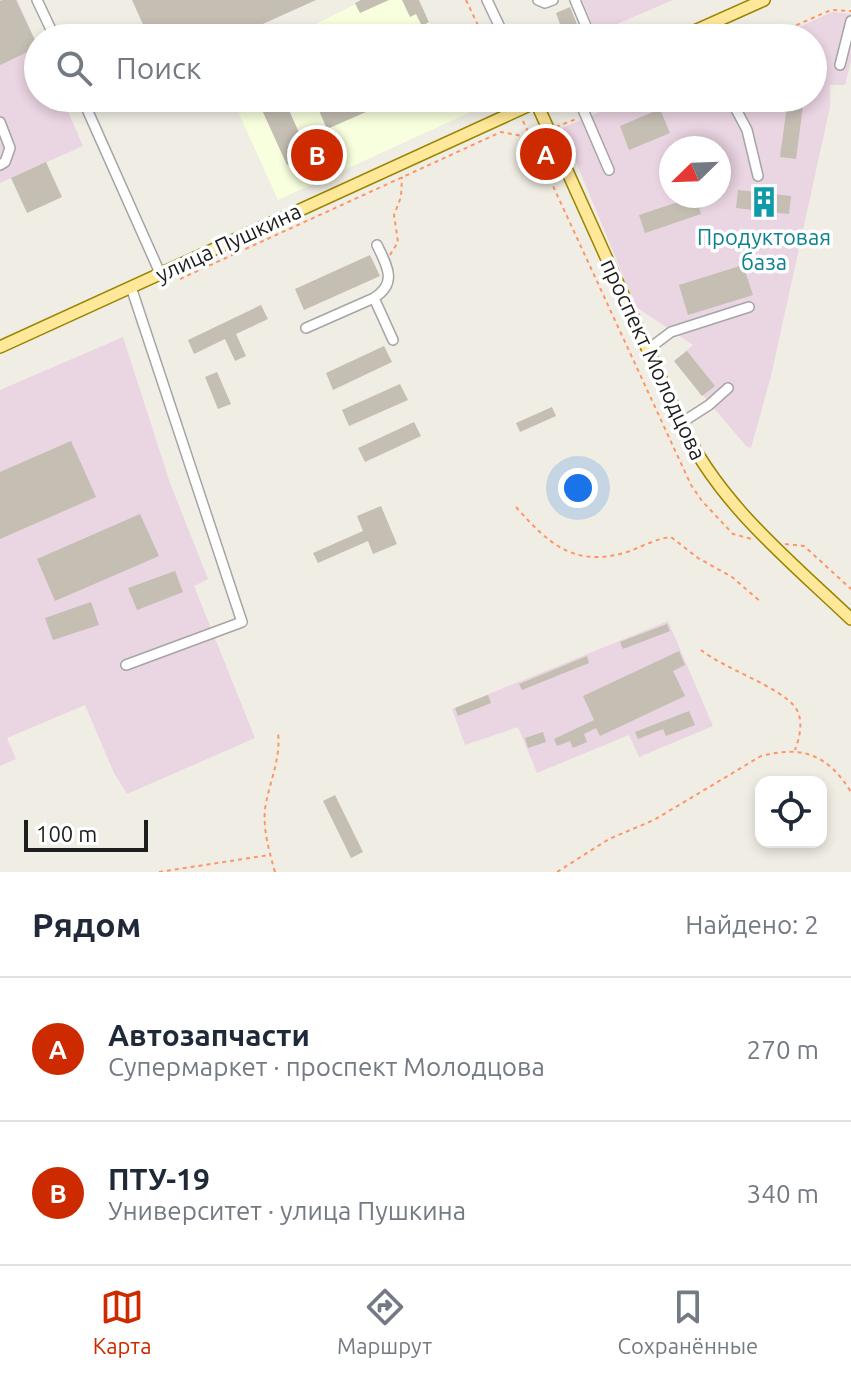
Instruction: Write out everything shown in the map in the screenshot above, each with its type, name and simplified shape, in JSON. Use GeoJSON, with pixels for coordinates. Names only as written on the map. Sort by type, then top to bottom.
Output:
{"type":"FeatureCollection","features":[{"type":"Feature","properties":{"kind":"main road"},"geometry":{"type":"LineString","coordinates":[[717,24],[764,0]]}},
{"type":"Feature","properties":{"kind":"main road","name":"улица Пушкина"},"geometry":{"type":"LineString","coordinates":[[0,347],[510,112]]}},
{"type":"Feature","properties":{"kind":"main road","name":"проспект Молодцова"},"geometry":{"type":"LineString","coordinates":[[543,112],[647,350],[702,463],[726,498],[851,619]]}},
{"type":"Feature","properties":{"kind":"street"},"geometry":{"type":"LineString","coordinates":[[37,0],[48,24]]}},
{"type":"Feature","properties":{"kind":"street"},"geometry":{"type":"LineString","coordinates":[[487,0],[498,24]]}},
{"type":"Feature","properties":{"kind":"street"},"geometry":{"type":"LineString","coordinates":[[538,0],[545,3],[553,0]]}},
{"type":"Feature","properties":{"kind":"street"},"geometry":{"type":"LineString","coordinates":[[575,0],[585,24]]}},
{"type":"Feature","properties":{"kind":"street"},"geometry":{"type":"LineString","coordinates":[[840,65],[851,21]]}},
{"type":"Feature","properties":{"kind":"street"},"geometry":{"type":"LineString","coordinates":[[88,112],[160,273]]}},
{"type":"Feature","properties":{"kind":"street"},"geometry":{"type":"LineString","coordinates":[[584,112],[609,170]]}},
{"type":"Feature","properties":{"kind":"street"},"geometry":{"type":"LineString","coordinates":[[737,112],[747,130],[758,176]]}},
{"type":"Feature","properties":{"kind":"street"},"geometry":{"type":"LineString","coordinates":[[0,122],[10,148],[5,162],[0,165]]}},
{"type":"Feature","properties":{"kind":"street"},"geometry":{"type":"LineString","coordinates":[[306,328],[374,298],[388,286],[390,278],[377,245]]}},
{"type":"Feature","properties":{"kind":"street"},"geometry":{"type":"LineString","coordinates":[[126,665],[242,622],[131,287]]}},
{"type":"Feature","properties":{"kind":"street"},"geometry":{"type":"LineString","coordinates":[[374,298],[393,340]]}},
{"type":"Feature","properties":{"kind":"street"},"geometry":{"type":"LineString","coordinates":[[647,350],[671,332],[749,307]]}},
{"type":"Feature","properties":{"kind":"street"},"geometry":{"type":"LineString","coordinates":[[681,423],[728,388]]}},
{"type":"Feature","properties":{"kind":"path"},"geometry":{"type":"LineString","coordinates":[[466,0],[477,24]]}},
{"type":"Feature","properties":{"kind":"path"},"geometry":{"type":"LineString","coordinates":[[799,24],[831,10],[851,11]]}},
{"type":"Feature","properties":{"kind":"path"},"geometry":{"type":"LineString","coordinates":[[180,279],[501,132],[528,137],[592,112]]}},
{"type":"Feature","properties":{"kind":"path"},"geometry":{"type":"LineString","coordinates":[[385,262],[398,242],[394,215],[401,197],[402,177]]}},
{"type":"Feature","properties":{"kind":"path"},"geometry":{"type":"LineString","coordinates":[[516,507],[554,545],[575,555],[595,558],[625,553],[671,537],[698,558],[732,577],[761,602]]}},
{"type":"Feature","properties":{"kind":"path"},"geometry":{"type":"LineString","coordinates":[[701,650],[712,659],[786,697],[797,710],[800,738],[794,751]]}},
{"type":"Feature","properties":{"kind":"path"},"geometry":{"type":"LineString","coordinates":[[275,872],[265,829],[265,807],[280,751],[278,733]]}},
{"type":"Feature","properties":{"kind":"path"},"geometry":{"type":"LineString","coordinates":[[557,872],[609,839],[654,820],[730,772],[761,756],[779,751],[794,751],[826,762],[838,772],[851,792]]}},
{"type":"Feature","properties":{"kind":"path"},"geometry":{"type":"LineString","coordinates":[[159,872],[270,855]]}},
{"type":"Feature","properties":{"kind":"shaded area"},"geometry":{"type":"Polygon","coordinates":[[[0,0],[17,0],[28,24],[24,24],[24,112],[68,112],[83,146],[0,183],[0,0]]]}},
{"type":"Feature","properties":{"kind":"shaded area"},"geometry":{"type":"Polygon","coordinates":[[[364,0],[419,0],[430,24],[315,24],[364,0]]]}},
{"type":"Feature","properties":{"kind":"shaded area"},"geometry":{"type":"Polygon","coordinates":[[[582,0],[673,0],[617,24],[592,24],[582,0]]]}},
{"type":"Feature","properties":{"kind":"shaded area"},"geometry":{"type":"Polygon","coordinates":[[[832,12],[851,14],[851,61],[845,85],[830,85],[830,107],[771,376],[751,448],[674,361],[693,345],[636,307],[562,128],[600,112],[827,112],[827,24],[806,24],[832,12]]]}},
{"type":"Feature","properties":{"kind":"shaded area"},"geometry":{"type":"Polygon","coordinates":[[[238,112],[471,112],[278,200],[238,112]]]}},
{"type":"Feature","properties":{"kind":"shaded area"},"geometry":{"type":"Polygon","coordinates":[[[123,337],[170,483],[208,579],[194,586],[255,738],[127,794],[114,773],[85,705],[7,738],[16,759],[0,766],[0,390],[123,337]]]}},
{"type":"Feature","properties":{"kind":"shaded area"},"geometry":{"type":"Polygon","coordinates":[[[668,621],[713,726],[639,757],[629,735],[537,773],[518,727],[465,745],[452,709],[668,621]]]}},
{"type":"Feature","properties":{"kind":"building"},"geometry":{"type":"Polygon","coordinates":[[[16,0],[27,24],[24,24],[24,54],[0,65],[0,1],[16,0]]]}},
{"type":"Feature","properties":{"kind":"building"},"geometry":{"type":"Polygon","coordinates":[[[132,0],[316,0],[263,24],[143,24],[132,0]]]}},
{"type":"Feature","properties":{"kind":"building"},"geometry":{"type":"Polygon","coordinates":[[[361,0],[389,0],[360,13],[355,3],[361,0]]]}},
{"type":"Feature","properties":{"kind":"building"},"geometry":{"type":"Polygon","coordinates":[[[402,0],[419,0],[429,22],[421,24],[416,14],[410,17],[402,0]]]}},
{"type":"Feature","properties":{"kind":"building"},"geometry":{"type":"Polygon","coordinates":[[[570,7],[577,24],[560,24],[556,13],[570,7]]]}},
{"type":"Feature","properties":{"kind":"building"},"geometry":{"type":"Polygon","coordinates":[[[263,112],[290,112],[309,155],[287,165],[263,112]]]}},
{"type":"Feature","properties":{"kind":"building"},"geometry":{"type":"Polygon","coordinates":[[[320,112],[366,112],[327,129],[320,112]]]}},
{"type":"Feature","properties":{"kind":"building"},"geometry":{"type":"Polygon","coordinates":[[[653,112],[661,112],[670,133],[629,150],[620,126],[653,112]]]}},
{"type":"Feature","properties":{"kind":"building"},"geometry":{"type":"Polygon","coordinates":[[[786,112],[802,112],[796,159],[780,157],[786,112]]]}},
{"type":"Feature","properties":{"kind":"building"},"geometry":{"type":"Polygon","coordinates":[[[46,162],[62,197],[27,213],[11,178],[46,162]]]}},
{"type":"Feature","properties":{"kind":"building","name":"Продуктовая база"},"geometry":{"type":"Polygon","coordinates":[[[738,190],[791,196],[789,214],[736,208],[738,190]]]}},
{"type":"Feature","properties":{"kind":"building"},"geometry":{"type":"Polygon","coordinates":[[[660,208],[699,208],[701,214],[645,233],[639,215],[660,208]]]}},
{"type":"Feature","properties":{"kind":"building"},"geometry":{"type":"Polygon","coordinates":[[[370,255],[380,276],[304,310],[295,289],[370,255]]]}},
{"type":"Feature","properties":{"kind":"building"},"geometry":{"type":"Polygon","coordinates":[[[743,265],[753,295],[688,315],[679,285],[743,265]]]}},
{"type":"Feature","properties":{"kind":"building"},"geometry":{"type":"Polygon","coordinates":[[[261,305],[268,319],[236,334],[246,356],[235,361],[225,339],[194,354],[188,340],[261,305]]]}},
{"type":"Feature","properties":{"kind":"building"},"geometry":{"type":"Polygon","coordinates":[[[384,346],[392,362],[333,390],[326,373],[384,346]]]}},
{"type":"Feature","properties":{"kind":"building"},"geometry":{"type":"Polygon","coordinates":[[[687,351],[715,386],[702,396],[674,361],[687,351]]]}},
{"type":"Feature","properties":{"kind":"building"},"geometry":{"type":"Polygon","coordinates":[[[217,372],[231,404],[218,409],[205,377],[217,372]]]}},
{"type":"Feature","properties":{"kind":"building"},"geometry":{"type":"Polygon","coordinates":[[[400,384],[408,400],[349,426],[342,410],[400,384]]]}},
{"type":"Feature","properties":{"kind":"building"},"geometry":{"type":"Polygon","coordinates":[[[552,407],[556,416],[520,432],[516,423],[552,407]]]}},
{"type":"Feature","properties":{"kind":"building"},"geometry":{"type":"Polygon","coordinates":[[[414,422],[421,436],[365,462],[358,448],[414,422]]]}},
{"type":"Feature","properties":{"kind":"building"},"geometry":{"type":"Polygon","coordinates":[[[71,441],[96,497],[0,539],[0,472],[71,441]]]}},
{"type":"Feature","properties":{"kind":"building"},"geometry":{"type":"Polygon","coordinates":[[[381,506],[397,544],[373,554],[368,541],[318,563],[313,553],[363,531],[357,516],[381,506]]]}},
{"type":"Feature","properties":{"kind":"building"},"geometry":{"type":"Polygon","coordinates":[[[140,514],[159,556],[55,601],[37,559],[140,514]]]}},
{"type":"Feature","properties":{"kind":"building"},"geometry":{"type":"Polygon","coordinates":[[[175,571],[183,592],[137,610],[128,588],[175,571]]]}},
{"type":"Feature","properties":{"kind":"building"},"geometry":{"type":"Polygon","coordinates":[[[91,602],[99,625],[53,640],[45,618],[91,602]]]}},
{"type":"Feature","properties":{"kind":"building"},"geometry":{"type":"Polygon","coordinates":[[[667,624],[670,631],[623,649],[620,642],[667,624]]]}},
{"type":"Feature","properties":{"kind":"building"},"geometry":{"type":"Polygon","coordinates":[[[679,651],[685,665],[673,671],[685,696],[600,736],[596,728],[584,734],[587,742],[573,748],[570,741],[557,746],[554,739],[594,720],[583,696],[679,651]]]}},
{"type":"Feature","properties":{"kind":"building"},"geometry":{"type":"Polygon","coordinates":[[[587,656],[589,663],[522,690],[519,684],[587,656]]]}},
{"type":"Feature","properties":{"kind":"building"},"geometry":{"type":"Polygon","coordinates":[[[488,695],[491,703],[458,716],[455,708],[488,695]]]}},
{"type":"Feature","properties":{"kind":"building"},"geometry":{"type":"Polygon","coordinates":[[[689,711],[695,725],[666,736],[663,729],[638,739],[635,732],[689,711]]]}},
{"type":"Feature","properties":{"kind":"building"},"geometry":{"type":"Polygon","coordinates":[[[543,732],[546,742],[528,748],[525,738],[543,732]]]}},
{"type":"Feature","properties":{"kind":"building"},"geometry":{"type":"Polygon","coordinates":[[[335,795],[363,852],[351,858],[323,801],[335,795]]]}},
{"type":"Feature","properties":{"kind":"place","name":"Автозапчасти"},"geometry":{"type":"Point","coordinates":[546,154]}},
{"type":"Feature","properties":{"kind":"place","name":"ПТУ-19"},"geometry":{"type":"Point","coordinates":[317,155]}},
{"type":"Feature","properties":{"kind":"place","name":"Продуктовая база"},"geometry":{"type":"Point","coordinates":[764,202]}}]}
